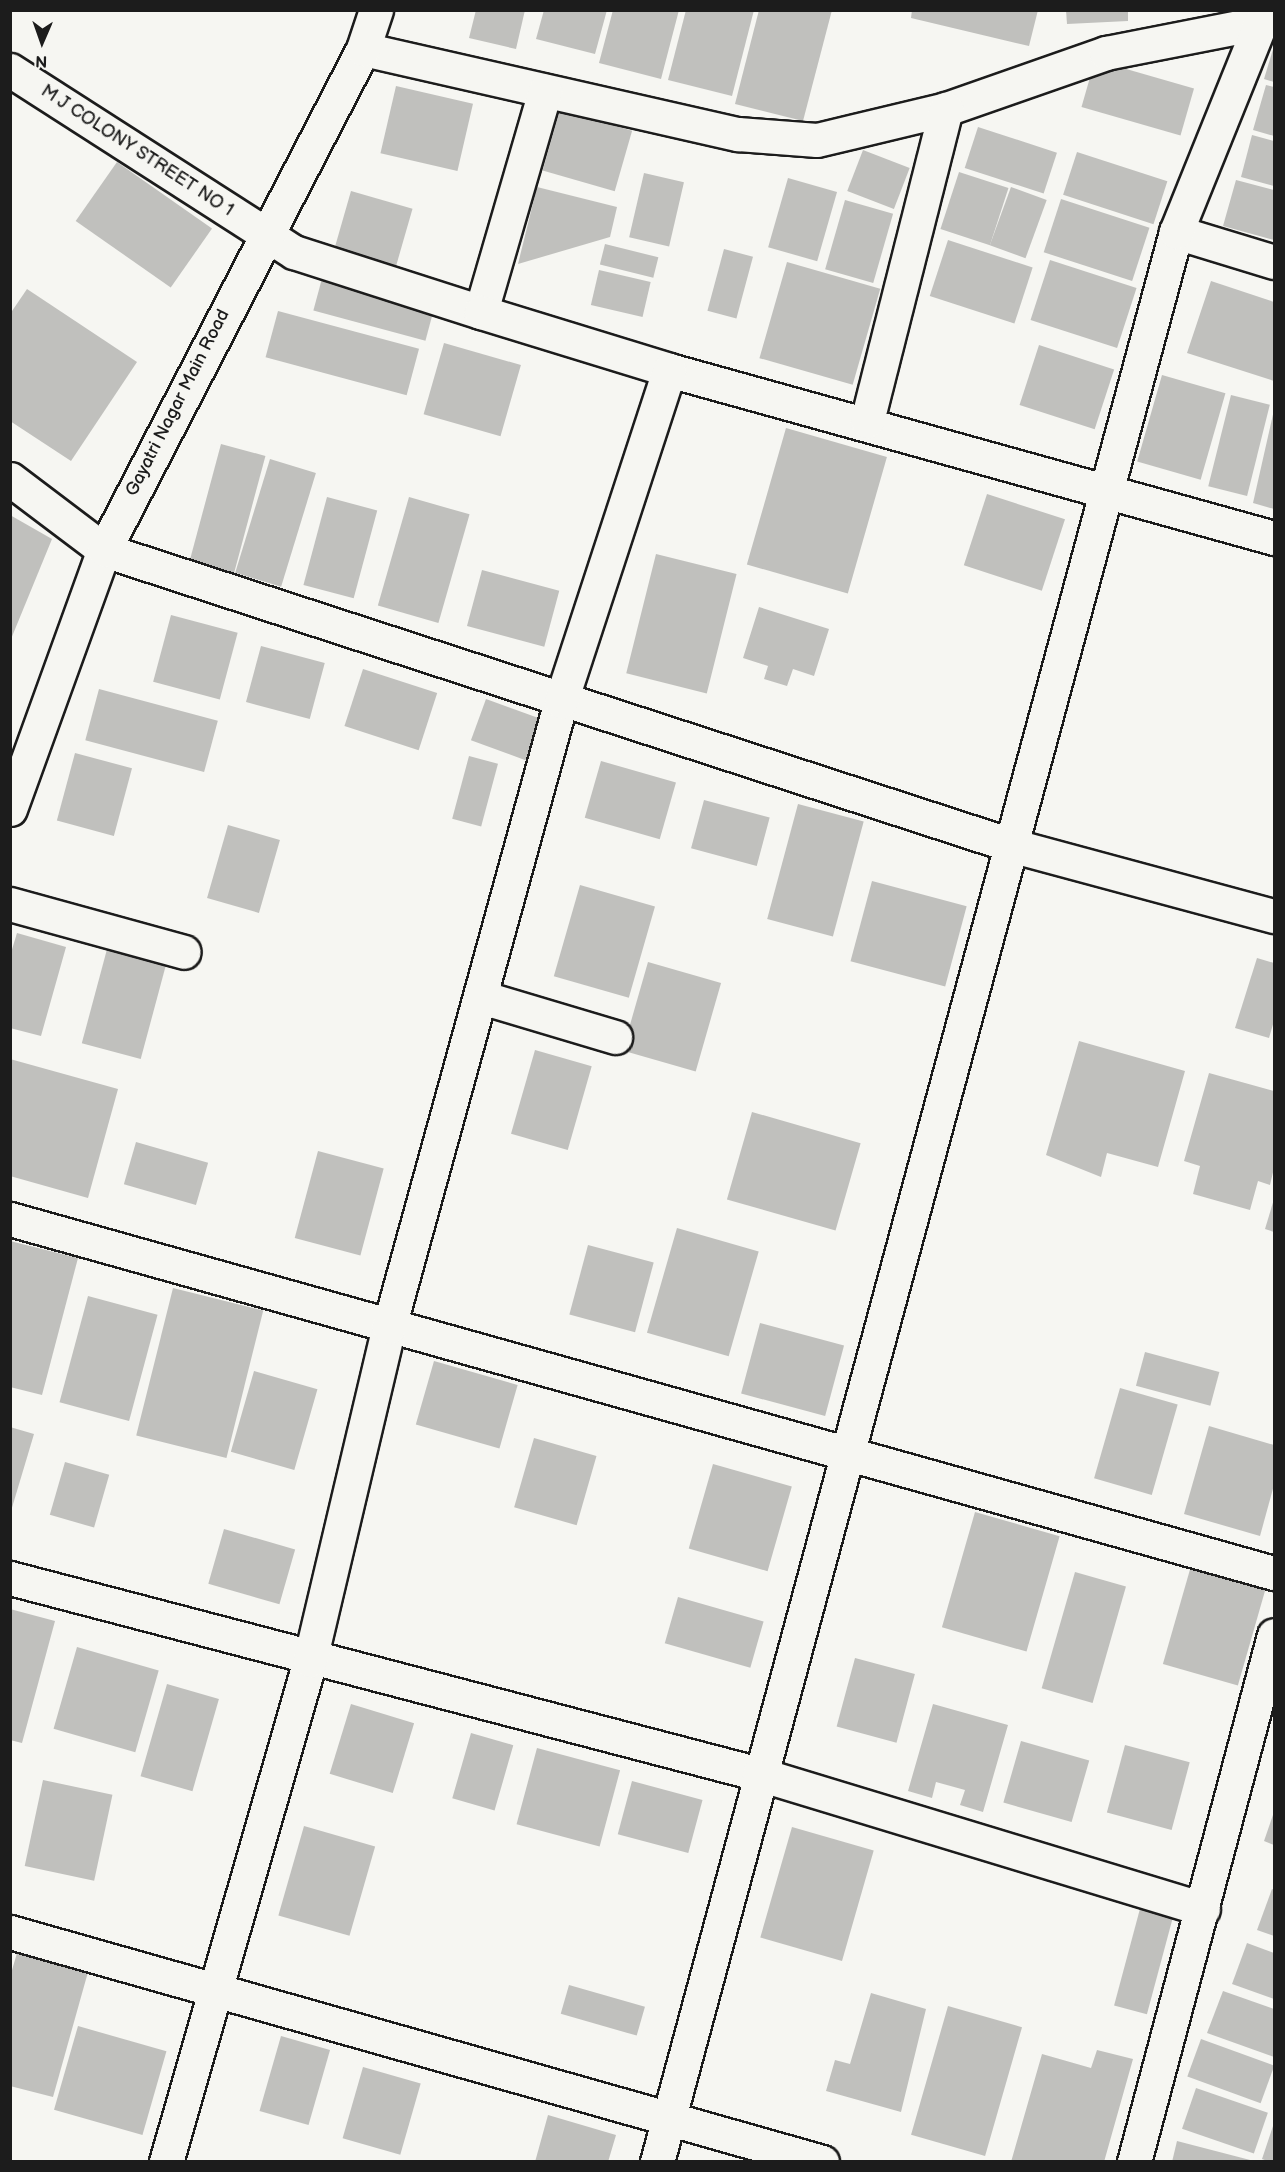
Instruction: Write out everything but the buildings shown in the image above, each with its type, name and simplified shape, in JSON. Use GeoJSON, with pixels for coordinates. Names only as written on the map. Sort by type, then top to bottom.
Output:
{"type":"FeatureCollection","features":[{"type":"Feature","properties":{"kind":"street","name":"Gayatri Nagar Main Road"},"geometry":{"type":"LineString","coordinates":[[10,808],[104,550],[264,233],[363,49],[376,10]]}},
{"type":"Feature","properties":{"kind":"street"},"geometry":{"type":"LineString","coordinates":[[363,49],[545,91],[778,140],[817,140],[946,109],[1106,53],[1174,25],[1268,21],[1176,232],[1104,490],[1014,846],[759,1774],[657,2162]]}},
{"type":"Feature","properties":{"kind":"street","name":"M J COLONY STREET NO 1"},"geometry":{"type":"LineString","coordinates":[[10,70],[264,233],[322,264],[669,370],[867,421],[1275,538]]}},
{"type":"Feature","properties":{"kind":"street"},"geometry":{"type":"LineString","coordinates":[[482,312],[545,91]]}},
{"type":"Feature","properties":{"kind":"street"},"geometry":{"type":"LineString","coordinates":[[867,421],[946,109]]}},
{"type":"Feature","properties":{"kind":"street"},"geometry":{"type":"LineString","coordinates":[[1176,232],[1275,262]]}},
{"type":"Feature","properties":{"kind":"street"},"geometry":{"type":"LineString","coordinates":[[166,2162],[212,1986],[310,1660],[389,1327],[561,701],[669,370]]}},
{"type":"Feature","properties":{"kind":"street"},"geometry":{"type":"LineString","coordinates":[[10,479],[104,550],[561,701],[1014,846],[1275,916]]}},
{"type":"Feature","properties":{"kind":"street"},"geometry":{"type":"LineString","coordinates":[[10,904],[184,952]]}},
{"type":"Feature","properties":{"kind":"street"},"geometry":{"type":"LineString","coordinates":[[481,998],[615,1036]]}},
{"type":"Feature","properties":{"kind":"street"},"geometry":{"type":"LineString","coordinates":[[10,1219],[389,1327],[1275,1573]]}},
{"type":"Feature","properties":{"kind":"street"},"geometry":{"type":"LineString","coordinates":[[10,1578],[310,1660],[759,1774],[1203,1909]]}},
{"type":"Feature","properties":{"kind":"street"},"geometry":{"type":"LineString","coordinates":[[1134,2162],[1203,1909],[1269,1690],[1275,1635]]}},
{"type":"Feature","properties":{"kind":"street"},"geometry":{"type":"LineString","coordinates":[[10,1932],[212,1986],[822,2162]]}}]}
